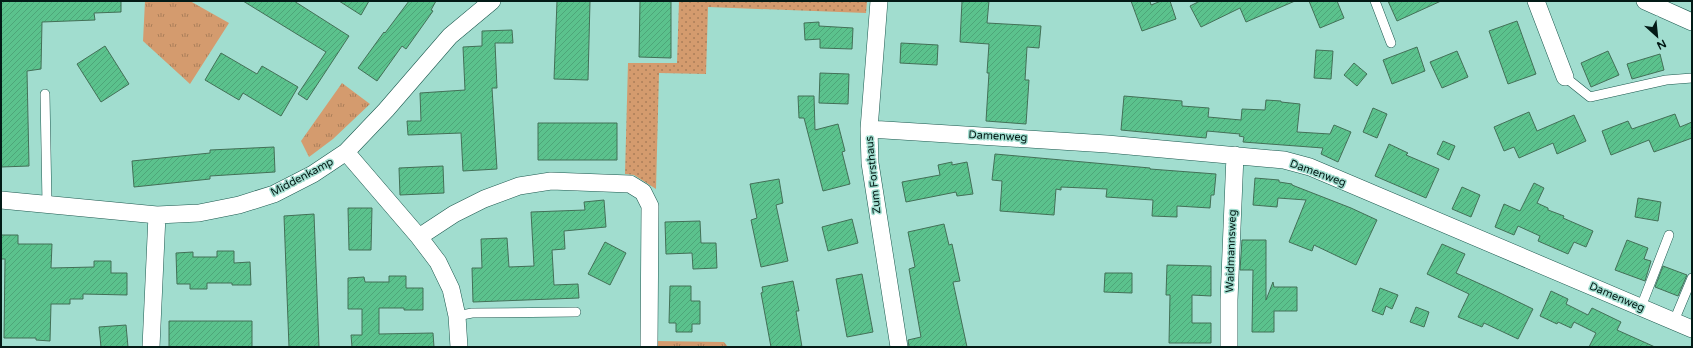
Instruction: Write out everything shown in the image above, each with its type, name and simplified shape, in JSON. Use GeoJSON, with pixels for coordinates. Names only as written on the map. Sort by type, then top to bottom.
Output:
{"type":"FeatureCollection","features":[{"type":"Feature","properties":{"kind":"street","name":"Middenkamp"},"geometry":{"type":"LineString","coordinates":[[1,200],[157,215],[206,212],[239,205],[274,194],[313,174],[346,152],[386,110],[450,36],[492,1]]}},
{"type":"Feature","properties":{"kind":"street","name":"Zum Forsthaus"},"geometry":{"type":"LineString","coordinates":[[879,1],[869,128],[872,179],[899,347]]}},
{"type":"Feature","properties":{"kind":"street"},"geometry":{"type":"LineString","coordinates":[[1536,1],[1564,76]]}},
{"type":"Feature","properties":{"kind":"street"},"geometry":{"type":"LineString","coordinates":[[1644,1],[1692,22]]}},
{"type":"Feature","properties":{"kind":"street","name":"Damenweg"},"geometry":{"type":"LineString","coordinates":[[869,128],[1042,139],[1284,160],[1310,167],[1692,329]]}},
{"type":"Feature","properties":{"kind":"street"},"geometry":{"type":"LineString","coordinates":[[346,152],[438,262],[450,289],[457,316],[459,347]]}},
{"type":"Feature","properties":{"kind":"street","name":"Waidmannsweg"},"geometry":{"type":"LineString","coordinates":[[1229,347],[1229,300],[1236,155]]}},
{"type":"Feature","properties":{"kind":"street"},"geometry":{"type":"LineString","coordinates":[[419,238],[454,214],[478,202],[519,186],[550,181],[630,184],[643,192],[650,206],[649,347]]}},
{"type":"Feature","properties":{"kind":"street"},"geometry":{"type":"LineString","coordinates":[[151,347],[157,215]]}},
{"type":"Feature","properties":{"kind":"lane"},"geometry":{"type":"LineString","coordinates":[[1375,1],[1391,43]]}},
{"type":"Feature","properties":{"kind":"lane"},"geometry":{"type":"LineString","coordinates":[[1564,76],[1590,97],[1666,80],[1692,78]]}},
{"type":"Feature","properties":{"kind":"lane"},"geometry":{"type":"LineString","coordinates":[[45,94],[47,204]]}},
{"type":"Feature","properties":{"kind":"lane"},"geometry":{"type":"LineString","coordinates":[[1641,307],[1669,235]]}},
{"type":"Feature","properties":{"kind":"lane"},"geometry":{"type":"LineString","coordinates":[[1674,321],[1692,278]]}},
{"type":"Feature","properties":{"kind":"lane"},"geometry":{"type":"LineString","coordinates":[[457,316],[472,313],[576,312]]}},
{"type":"Feature","properties":{"kind":"green space"},"geometry":{"type":"Polygon","coordinates":[[[145,1],[190,1],[229,23],[190,84],[143,41],[145,1]]]}},
{"type":"Feature","properties":{"kind":"green space"},"geometry":{"type":"Polygon","coordinates":[[[679,1],[867,1],[866,13],[708,7],[706,74],[659,73],[656,189],[634,175],[625,174],[628,63],[677,63],[679,1]]]}},
{"type":"Feature","properties":{"kind":"green space"},"geometry":{"type":"Polygon","coordinates":[[[342,83],[370,104],[333,139],[309,157],[301,141],[342,83]]]}},
{"type":"Feature","properties":{"kind":"green space"},"geometry":{"type":"Polygon","coordinates":[[[655,341],[724,342],[728,347],[655,347],[655,341]]]}},
{"type":"Feature","properties":{"kind":"building"},"geometry":{"type":"Polygon","coordinates":[[[1,1],[121,1],[121,12],[94,13],[95,20],[42,22],[41,69],[27,71],[29,166],[1,167],[1,1]]]}},
{"type":"Feature","properties":{"kind":"building"},"geometry":{"type":"Polygon","coordinates":[[[243,1],[294,1],[349,36],[307,100],[298,94],[326,52],[243,1]]]}},
{"type":"Feature","properties":{"kind":"building"},"geometry":{"type":"Polygon","coordinates":[[[339,1],[369,1],[361,15],[339,1]]]}},
{"type":"Feature","properties":{"kind":"building"},"geometry":{"type":"Polygon","coordinates":[[[409,1],[436,1],[431,10],[433,11],[406,49],[402,46],[377,81],[358,68],[409,1]]]}},
{"type":"Feature","properties":{"kind":"building"},"geometry":{"type":"Polygon","coordinates":[[[557,1],[590,1],[588,80],[554,79],[557,1]]]}},
{"type":"Feature","properties":{"kind":"building"},"geometry":{"type":"Polygon","coordinates":[[[640,1],[671,1],[671,58],[639,57],[640,1]]]}},
{"type":"Feature","properties":{"kind":"building"},"geometry":{"type":"Polygon","coordinates":[[[962,1],[989,1],[987,23],[1041,26],[1039,48],[1027,47],[1025,80],[1029,80],[1026,124],[986,121],[989,44],[960,42],[962,1]]]}},
{"type":"Feature","properties":{"kind":"building"},"geometry":{"type":"Polygon","coordinates":[[[1131,1],[1150,1],[1151,5],[1161,1],[1170,1],[1176,19],[1142,31],[1131,1]]]}},
{"type":"Feature","properties":{"kind":"building"},"geometry":{"type":"Polygon","coordinates":[[[1200,1],[1295,1],[1246,22],[1240,8],[1201,27],[1190,6],[1200,1]]]}},
{"type":"Feature","properties":{"kind":"building"},"geometry":{"type":"Polygon","coordinates":[[[1309,1],[1337,1],[1344,18],[1320,28],[1309,1]]]}},
{"type":"Feature","properties":{"kind":"building"},"geometry":{"type":"Polygon","coordinates":[[[1388,1],[1441,1],[1397,21],[1388,1]]]}},
{"type":"Feature","properties":{"kind":"building"},"geometry":{"type":"Polygon","coordinates":[[[1517,21],[1536,74],[1508,84],[1489,31],[1517,21]]]}},
{"type":"Feature","properties":{"kind":"building"},"geometry":{"type":"Polygon","coordinates":[[[819,22],[819,26],[853,28],[852,49],[820,48],[820,39],[805,40],[804,23],[819,22]]]}},
{"type":"Feature","properties":{"kind":"building"},"geometry":{"type":"Polygon","coordinates":[[[512,30],[513,43],[495,43],[497,88],[492,88],[497,169],[463,171],[461,133],[408,135],[407,121],[421,121],[420,93],[465,90],[463,47],[482,46],[482,31],[512,30]]]}},
{"type":"Feature","properties":{"kind":"building"},"geometry":{"type":"Polygon","coordinates":[[[901,43],[938,45],[937,65],[900,63],[901,43]]]}},
{"type":"Feature","properties":{"kind":"building"},"geometry":{"type":"Polygon","coordinates":[[[105,46],[129,84],[101,102],[77,64],[105,46]]]}},
{"type":"Feature","properties":{"kind":"building"},"geometry":{"type":"Polygon","coordinates":[[[1417,47],[1425,71],[1392,84],[1383,60],[1417,47]]]}},
{"type":"Feature","properties":{"kind":"building"},"geometry":{"type":"Polygon","coordinates":[[[1316,50],[1333,51],[1331,79],[1314,78],[1316,50]]]}},
{"type":"Feature","properties":{"kind":"building"},"geometry":{"type":"Polygon","coordinates":[[[1457,51],[1468,77],[1442,88],[1430,62],[1457,51]]]}},
{"type":"Feature","properties":{"kind":"building"},"geometry":{"type":"Polygon","coordinates":[[[1608,51],[1619,75],[1591,87],[1581,63],[1608,51]]]}},
{"type":"Feature","properties":{"kind":"building"},"geometry":{"type":"Polygon","coordinates":[[[221,53],[257,74],[262,66],[298,87],[281,116],[243,93],[239,100],[205,80],[221,53]]]}},
{"type":"Feature","properties":{"kind":"building"},"geometry":{"type":"Polygon","coordinates":[[[1660,54],[1664,70],[1632,79],[1627,64],[1660,54]]]}},
{"type":"Feature","properties":{"kind":"building"},"geometry":{"type":"Polygon","coordinates":[[[1354,63],[1367,74],[1357,86],[1344,75],[1354,63]]]}},
{"type":"Feature","properties":{"kind":"building"},"geometry":{"type":"Polygon","coordinates":[[[820,73],[849,74],[848,104],[819,103],[820,73]]]}},
{"type":"Feature","properties":{"kind":"building"},"geometry":{"type":"Polygon","coordinates":[[[798,96],[814,96],[815,130],[838,124],[845,151],[842,152],[850,184],[823,191],[804,118],[799,118],[798,96]]]}},
{"type":"Feature","properties":{"kind":"building"},"geometry":{"type":"Polygon","coordinates":[[[1124,96],[1182,101],[1182,106],[1209,108],[1208,117],[1241,120],[1242,109],[1265,110],[1266,100],[1300,104],[1297,132],[1330,134],[1334,125],[1351,132],[1338,162],[1321,154],[1323,148],[1243,142],[1244,137],[1239,136],[1240,134],[1207,131],[1206,138],[1121,130],[1124,96]]]}},
{"type":"Feature","properties":{"kind":"building"},"geometry":{"type":"Polygon","coordinates":[[[1373,108],[1387,114],[1377,138],[1363,132],[1373,108]]]}},
{"type":"Feature","properties":{"kind":"building"},"geometry":{"type":"Polygon","coordinates":[[[1529,112],[1537,131],[1574,115],[1586,141],[1557,154],[1553,143],[1519,158],[1514,147],[1504,151],[1494,127],[1529,112]]]}},
{"type":"Feature","properties":{"kind":"building"},"geometry":{"type":"Polygon","coordinates":[[[1675,114],[1680,127],[1692,122],[1692,138],[1654,152],[1649,140],[1611,155],[1602,131],[1628,121],[1632,129],[1675,114]]]}},
{"type":"Feature","properties":{"kind":"building"},"geometry":{"type":"Polygon","coordinates":[[[538,123],[617,123],[617,160],[538,160],[538,123]]]}},
{"type":"Feature","properties":{"kind":"building"},"geometry":{"type":"Polygon","coordinates":[[[1443,141],[1455,146],[1449,160],[1437,154],[1443,141]]]}},
{"type":"Feature","properties":{"kind":"building"},"geometry":{"type":"Polygon","coordinates":[[[1389,144],[1408,153],[1406,155],[1439,169],[1426,198],[1375,176],[1389,144]]]}},
{"type":"Feature","properties":{"kind":"building"},"geometry":{"type":"Polygon","coordinates":[[[274,147],[275,172],[210,176],[210,179],[134,187],[132,161],[210,153],[210,150],[274,147]]]}},
{"type":"Feature","properties":{"kind":"building"},"geometry":{"type":"Polygon","coordinates":[[[995,154],[1216,174],[1214,195],[1211,195],[1210,208],[1177,206],[1177,217],[1152,216],[1153,200],[1106,197],[1107,189],[1061,187],[1061,190],[1056,189],[1054,215],[1000,211],[1002,181],[992,180],[995,154]]]}},
{"type":"Feature","properties":{"kind":"building"},"geometry":{"type":"Polygon","coordinates":[[[952,162],[952,165],[967,162],[973,194],[957,196],[956,192],[906,202],[902,182],[940,175],[938,165],[952,162]]]}},
{"type":"Feature","properties":{"kind":"building"},"geometry":{"type":"Polygon","coordinates":[[[443,166],[444,193],[400,195],[399,168],[443,166]]]}},
{"type":"Feature","properties":{"kind":"building"},"geometry":{"type":"Polygon","coordinates":[[[1255,178],[1279,180],[1279,182],[1292,184],[1377,220],[1356,265],[1314,245],[1312,251],[1289,242],[1306,200],[1278,198],[1277,207],[1253,205],[1255,178]]]}},
{"type":"Feature","properties":{"kind":"building"},"geometry":{"type":"Polygon","coordinates":[[[779,179],[783,203],[776,205],[788,261],[761,267],[751,220],[757,218],[750,184],[779,179]]]}},
{"type":"Feature","properties":{"kind":"building"},"geometry":{"type":"Polygon","coordinates":[[[1534,183],[1544,188],[1537,203],[1548,208],[1548,210],[1564,216],[1563,218],[1593,231],[1586,247],[1574,242],[1568,254],[1538,241],[1540,236],[1518,226],[1514,235],[1495,227],[1504,204],[1520,211],[1534,183]]]}},
{"type":"Feature","properties":{"kind":"building"},"geometry":{"type":"Polygon","coordinates":[[[1462,187],[1480,195],[1471,217],[1452,209],[1462,187]]]}},
{"type":"Feature","properties":{"kind":"building"},"geometry":{"type":"Polygon","coordinates":[[[1638,198],[1661,202],[1658,221],[1635,217],[1638,198]]]}},
{"type":"Feature","properties":{"kind":"building"},"geometry":{"type":"Polygon","coordinates":[[[604,200],[606,227],[564,231],[565,249],[552,250],[554,285],[578,284],[579,298],[473,302],[472,268],[482,268],[481,239],[507,238],[509,267],[534,266],[531,212],[585,210],[584,202],[604,200]]]}},
{"type":"Feature","properties":{"kind":"building"},"geometry":{"type":"Polygon","coordinates":[[[348,208],[372,208],[371,250],[349,250],[348,208]]]}},
{"type":"Feature","properties":{"kind":"building"},"geometry":{"type":"Polygon","coordinates":[[[314,214],[319,347],[289,347],[284,216],[314,214]]]}},
{"type":"Feature","properties":{"kind":"building"},"geometry":{"type":"Polygon","coordinates":[[[852,219],[858,243],[828,251],[822,227],[852,219]]]}},
{"type":"Feature","properties":{"kind":"building"},"geometry":{"type":"Polygon","coordinates":[[[700,221],[701,243],[716,243],[717,268],[693,269],[692,253],[666,254],[665,222],[700,221]]]}},
{"type":"Feature","properties":{"kind":"building"},"geometry":{"type":"Polygon","coordinates":[[[944,224],[949,245],[952,244],[960,281],[953,282],[967,347],[909,347],[908,340],[921,337],[909,269],[915,267],[908,232],[944,224]]]}},
{"type":"Feature","properties":{"kind":"building"},"geometry":{"type":"Polygon","coordinates":[[[1,235],[18,235],[18,244],[52,244],[51,268],[94,267],[94,261],[111,261],[111,273],[127,273],[127,295],[83,294],[83,299],[70,299],[70,304],[51,304],[50,341],[36,340],[36,338],[4,338],[5,259],[1,259],[1,235]]]}},
{"type":"Feature","properties":{"kind":"building"},"geometry":{"type":"Polygon","coordinates":[[[1242,240],[1266,240],[1266,300],[1273,282],[1274,287],[1297,287],[1297,311],[1274,311],[1274,332],[1252,332],[1253,270],[1240,270],[1242,240]]]}},
{"type":"Feature","properties":{"kind":"building"},"geometry":{"type":"Polygon","coordinates":[[[1627,240],[1648,248],[1644,259],[1651,261],[1645,281],[1615,270],[1627,240]]]}},
{"type":"Feature","properties":{"kind":"building"},"geometry":{"type":"Polygon","coordinates":[[[605,242],[626,253],[610,285],[588,274],[605,242]]]}},
{"type":"Feature","properties":{"kind":"building"},"geometry":{"type":"Polygon","coordinates":[[[1442,244],[1465,254],[1456,273],[1533,309],[1518,339],[1484,323],[1482,327],[1458,317],[1469,294],[1427,274],[1442,244]]]}},
{"type":"Feature","properties":{"kind":"building"},"geometry":{"type":"Polygon","coordinates":[[[217,251],[234,251],[234,263],[250,262],[251,285],[207,283],[207,289],[190,289],[190,284],[177,284],[176,253],[193,252],[193,257],[217,257],[217,251]]]}},
{"type":"Feature","properties":{"kind":"building"},"geometry":{"type":"Polygon","coordinates":[[[1167,265],[1211,266],[1211,296],[1192,295],[1192,323],[1211,323],[1211,343],[1169,343],[1170,295],[1166,295],[1167,265]]]}},
{"type":"Feature","properties":{"kind":"building"},"geometry":{"type":"Polygon","coordinates":[[[1663,266],[1687,275],[1678,296],[1655,287],[1663,266]]]}},
{"type":"Feature","properties":{"kind":"building"},"geometry":{"type":"Polygon","coordinates":[[[1105,273],[1132,273],[1132,293],[1104,292],[1105,273]]]}},
{"type":"Feature","properties":{"kind":"building"},"geometry":{"type":"Polygon","coordinates":[[[862,274],[873,332],[847,337],[836,279],[862,274]]]}},
{"type":"Feature","properties":{"kind":"building"},"geometry":{"type":"Polygon","coordinates":[[[389,276],[406,276],[406,288],[423,288],[423,310],[379,308],[379,334],[433,333],[434,347],[352,347],[351,335],[362,335],[362,309],[348,309],[348,278],[364,277],[365,282],[389,282],[389,276]]]}},
{"type":"Feature","properties":{"kind":"building"},"geometry":{"type":"Polygon","coordinates":[[[793,281],[799,311],[796,311],[802,347],[771,347],[761,293],[763,292],[762,287],[793,281]]]}},
{"type":"Feature","properties":{"kind":"building"},"geometry":{"type":"Polygon","coordinates":[[[670,286],[691,286],[691,301],[700,301],[700,324],[692,324],[692,332],[676,332],[676,323],[669,323],[670,286]]]}},
{"type":"Feature","properties":{"kind":"building"},"geometry":{"type":"Polygon","coordinates":[[[1380,288],[1398,295],[1392,309],[1386,306],[1383,315],[1372,311],[1380,288]]]}},
{"type":"Feature","properties":{"kind":"building"},"geometry":{"type":"Polygon","coordinates":[[[1551,291],[1568,299],[1566,304],[1588,315],[1592,308],[1621,322],[1617,330],[1655,347],[1589,347],[1596,333],[1574,322],[1571,328],[1558,322],[1557,324],[1540,316],[1551,291]]]}},
{"type":"Feature","properties":{"kind":"building"},"geometry":{"type":"Polygon","coordinates":[[[1416,307],[1429,312],[1424,327],[1410,322],[1416,307]]]}},
{"type":"Feature","properties":{"kind":"building"},"geometry":{"type":"Polygon","coordinates":[[[169,321],[252,321],[252,347],[169,347],[169,321]]]}},
{"type":"Feature","properties":{"kind":"building"},"geometry":{"type":"Polygon","coordinates":[[[126,325],[128,347],[101,347],[99,327],[126,325]]]}}]}
